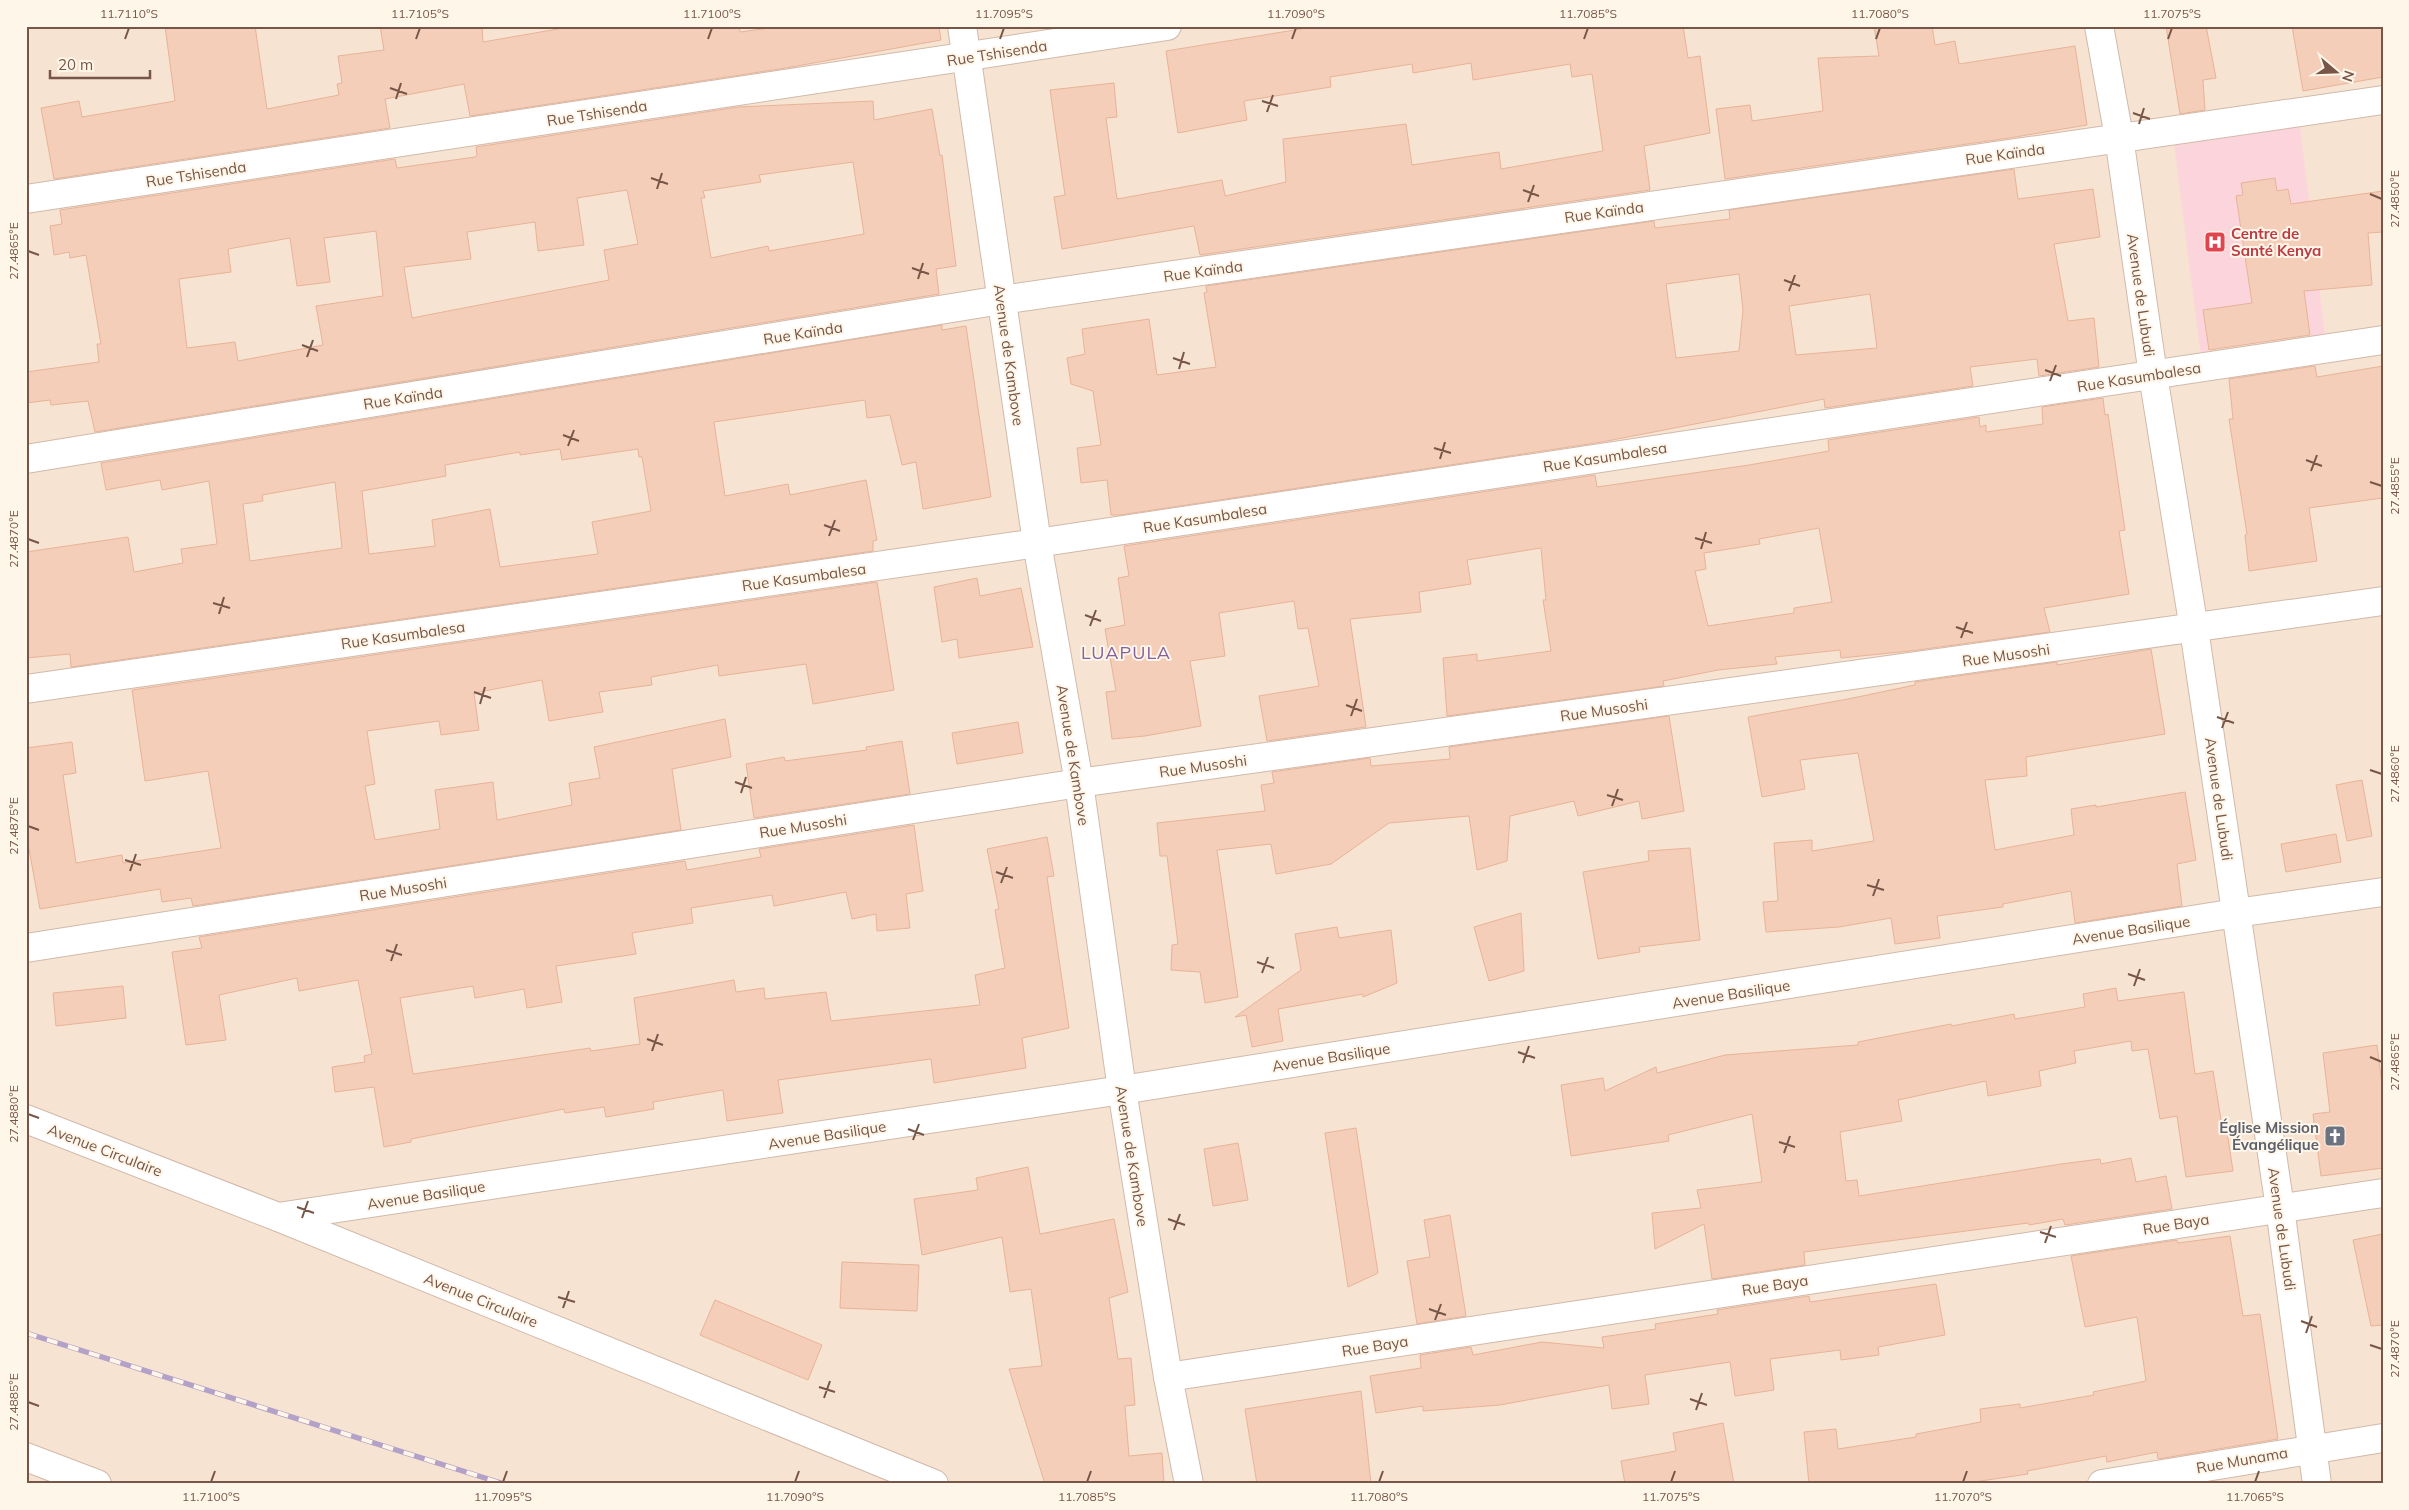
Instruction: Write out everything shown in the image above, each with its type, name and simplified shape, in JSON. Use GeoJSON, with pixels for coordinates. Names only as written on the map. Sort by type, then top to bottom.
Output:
{"type":"FeatureCollection","features":[{"type":"Feature","properties":{"kind":"street","name":"Avenue de Kambove"},"geometry":{"type":"LineString","coordinates":[[962,26],[1037,544],[1079,783],[1122,1090],[1168,1377],[1189,1484]]}},
{"type":"Feature","properties":{"kind":"street","name":"Rue Tshisenda"},"geometry":{"type":"LineString","coordinates":[[26,199],[967,58],[1167,26]]}},
{"type":"Feature","properties":{"kind":"street","name":"Avenue de Lubudi"},"geometry":{"type":"LineString","coordinates":[[2099,26],[2119,137],[2153,375],[2194,629],[2280,1208],[2317,1484]]}},
{"type":"Feature","properties":{"kind":"street","name":"Rue Kaïnda"},"geometry":{"type":"LineString","coordinates":[[26,459],[1001,300],[2383,100]]}},
{"type":"Feature","properties":{"kind":"street","name":"Rue Kasumbalesa"},"geometry":{"type":"LineString","coordinates":[[26,689],[1037,544],[2383,340]]}},
{"type":"Feature","properties":{"kind":"street","name":"Rue Musoshi"},"geometry":{"type":"LineString","coordinates":[[26,948],[1079,783],[2194,629],[2383,601]]}},
{"type":"Feature","properties":{"kind":"street","name":"Avenue Basilique"},"geometry":{"type":"LineString","coordinates":[[278,1217],[1122,1090],[2236,913],[2383,892]]}},
{"type":"Feature","properties":{"kind":"street","name":"Avenue Circulaire"},"geometry":{"type":"LineString","coordinates":[[26,1119],[278,1217],[934,1484]]}},
{"type":"Feature","properties":{"kind":"street","name":"Rue Baya"},"geometry":{"type":"LineString","coordinates":[[1168,1377],[2383,1193]]}},
{"type":"Feature","properties":{"kind":"street","name":"Rue Munama"},"geometry":{"type":"LineString","coordinates":[[2102,1484],[2311,1448],[2383,1438]]}},
{"type":"Feature","properties":{"kind":"street"},"geometry":{"type":"LineString","coordinates":[[26,1457],[97,1484]]}},
{"type":"Feature","properties":{"kind":"shaded area"},"geometry":{"type":"Polygon","coordinates":[[[26,26],[2383,26],[2383,1484],[26,1484],[26,26]]]}},
{"type":"Feature","properties":{"kind":"shaded area","name":"Centre de Santé Kenya"},"geometry":{"type":"Polygon","coordinates":[[[2300,126],[2325,337],[2201,357],[2174,144],[2300,126]],[[2275,178],[2241,184],[2243,195],[2236,197],[2250,289],[2260,302],[2203,310],[2209,353],[2311,338],[2289,189],[2277,191],[2275,178]]]}},
{"type":"Feature","properties":{"kind":"building"},"geometry":{"type":"Polygon","coordinates":[[[165,26],[255,26],[267,109],[339,95],[337,84],[342,83],[338,56],[384,50],[380,26],[482,26],[483,42],[575,26],[739,26],[740,32],[785,26],[939,26],[941,40],[786,68],[470,116],[464,84],[385,99],[390,128],[54,179],[41,108],[79,101],[82,117],[175,101],[165,26]]]}},
{"type":"Feature","properties":{"kind":"building"},"geometry":{"type":"Polygon","coordinates":[[[1319,26],[1683,26],[1688,58],[1700,56],[1710,133],[1644,146],[1650,190],[1200,255],[1194,226],[1062,249],[1054,197],[1065,195],[1050,90],[1114,83],[1117,117],[1106,118],[1117,199],[1222,180],[1225,196],[1286,182],[1283,139],[1406,124],[1412,165],[1499,152],[1501,169],[1603,151],[1592,74],[1572,77],[1570,64],[1473,80],[1471,63],[1413,73],[1412,64],[1330,77],[1331,87],[1244,101],[1247,120],[1178,133],[1166,51],[1319,26]]]}},
{"type":"Feature","properties":{"kind":"building"},"geometry":{"type":"Polygon","coordinates":[[[1874,26],[1932,26],[1935,45],[1955,41],[1959,64],[2075,46],[2087,125],[1725,179],[1716,109],[1750,105],[1752,121],[1823,111],[1818,58],[1879,56],[1874,26]]]}},
{"type":"Feature","properties":{"kind":"building"},"geometry":{"type":"Polygon","coordinates":[[[2166,26],[2206,26],[2216,78],[2203,80],[2205,110],[2180,114],[2166,26]]]}},
{"type":"Feature","properties":{"kind":"building"},"geometry":{"type":"Polygon","coordinates":[[[2292,26],[2383,26],[2383,77],[2303,91],[2292,26]]]}},
{"type":"Feature","properties":{"kind":"building"},"geometry":{"type":"Polygon","coordinates":[[[873,101],[874,120],[932,109],[940,156],[942,155],[956,266],[936,269],[939,294],[95,432],[88,401],[51,405],[50,400],[26,403],[26,372],[99,362],[97,344],[101,344],[86,255],[70,258],[69,252],[54,255],[50,226],[62,224],[60,210],[395,159],[397,168],[475,157],[477,155],[476,147],[738,107],[873,101]],[[853,162],[759,175],[761,182],[703,191],[705,198],[701,198],[711,258],[768,246],[769,251],[864,234],[853,162]],[[627,190],[577,198],[584,245],[538,251],[535,222],[467,232],[471,259],[404,267],[412,318],[609,280],[604,250],[638,244],[627,190]],[[376,231],[324,238],[330,282],[297,286],[290,238],[228,249],[231,272],[179,279],[187,348],[235,342],[238,361],[323,345],[316,306],[383,296],[376,231]]]}},
{"type":"Feature","properties":{"kind":"building"},"geometry":{"type":"Polygon","coordinates":[[[2014,169],[2018,199],[2093,189],[2100,237],[2054,244],[2068,321],[2094,318],[2099,367],[2039,376],[2037,359],[1970,367],[1973,386],[1825,408],[1824,399],[1602,442],[1120,515],[1111,515],[1107,480],[1081,483],[1077,448],[1101,445],[1093,391],[1071,384],[1067,358],[1085,354],[1082,329],[1149,319],[1157,375],[1216,367],[1204,293],[1207,292],[1206,286],[1654,221],[1655,228],[1730,219],[1729,210],[2014,169]],[[1739,274],[1666,284],[1676,358],[1739,351],[1743,310],[1739,274]],[[1870,294],[1789,306],[1796,355],[1877,348],[1870,294]]]}},
{"type":"Feature","properties":{"kind":"building"},"geometry":{"type":"Polygon","coordinates":[[[2275,178],[2277,191],[2288,189],[2291,204],[2383,191],[2383,232],[2368,233],[2372,285],[2304,291],[2310,335],[2209,350],[2203,310],[2252,303],[2236,196],[2243,195],[2241,183],[2275,178]]]}},
{"type":"Feature","properties":{"kind":"building"},"geometry":{"type":"Polygon","coordinates":[[[942,325],[942,330],[966,326],[991,497],[923,509],[916,462],[902,465],[890,415],[867,418],[865,400],[714,422],[725,496],[788,484],[790,495],[866,480],[877,540],[873,541],[873,551],[71,667],[70,654],[26,658],[26,552],[128,537],[134,572],[183,563],[181,549],[217,544],[209,481],[162,490],[160,480],[106,490],[101,463],[942,325]],[[560,449],[520,455],[520,452],[445,465],[446,476],[362,491],[369,554],[435,546],[432,520],[490,509],[500,567],[598,554],[592,522],[651,511],[642,457],[639,457],[638,449],[562,460],[560,449]],[[335,482],[262,495],[263,501],[243,504],[250,561],[342,548],[335,482]]]}},
{"type":"Feature","properties":{"kind":"building"},"geometry":{"type":"Polygon","coordinates":[[[2315,366],[2317,377],[2383,366],[2383,498],[2309,508],[2317,561],[2249,571],[2245,535],[2247,534],[2229,419],[2233,419],[2229,379],[2315,366]]]}},
{"type":"Feature","properties":{"kind":"building"},"geometry":{"type":"Polygon","coordinates":[[[2103,398],[2105,415],[2108,414],[2125,530],[2119,531],[2129,594],[2044,608],[2050,632],[1910,651],[1841,658],[1840,650],[1775,657],[1777,664],[1718,670],[1663,681],[1664,686],[1447,716],[1443,658],[1477,654],[1477,661],[1551,651],[1543,600],[1546,600],[1541,548],[1467,560],[1471,584],[1419,592],[1421,612],[1350,619],[1366,727],[1267,741],[1259,696],[1319,686],[1308,628],[1298,629],[1294,601],[1219,613],[1225,656],[1190,661],[1201,726],[1145,736],[1112,739],[1106,692],[1116,691],[1105,629],[1125,625],[1118,578],[1129,576],[1124,546],[1595,475],[1597,487],[1749,465],[1829,451],[1828,440],[1979,417],[1980,427],[1986,425],[1986,432],[2043,424],[2042,407],[2103,398]],[[1819,528],[1759,539],[1760,544],[1704,553],[1706,569],[1695,571],[1708,626],[1794,613],[1794,608],[1832,602],[1819,528]]]}},
{"type":"Feature","properties":{"kind":"building"},"geometry":{"type":"Polygon","coordinates":[[[977,578],[980,596],[1021,588],[1033,647],[959,658],[957,639],[942,642],[934,587],[977,578]]]}},
{"type":"Feature","properties":{"kind":"building"},"geometry":{"type":"Polygon","coordinates":[[[877,582],[894,690],[813,704],[806,664],[719,676],[718,665],[651,677],[652,685],[599,692],[603,712],[549,721],[542,680],[474,693],[479,730],[441,735],[439,721],[367,731],[375,784],[365,786],[375,840],[440,829],[435,790],[493,782],[497,820],[572,805],[569,783],[600,778],[594,747],[725,719],[731,757],[672,769],[681,830],[193,906],[191,898],[162,902],[160,889],[40,909],[26,833],[26,748],[72,742],[76,773],[63,775],[76,863],[122,855],[123,863],[221,848],[208,771],[145,781],[132,690],[877,582]]]}},
{"type":"Feature","properties":{"kind":"building"},"geometry":{"type":"Polygon","coordinates":[[[2151,649],[2165,734],[2026,757],[2027,776],[1985,780],[1995,850],[2074,835],[2071,809],[2096,805],[2096,807],[2185,792],[2196,860],[2177,864],[2182,906],[2075,923],[2071,891],[2003,904],[2003,907],[1937,916],[1940,938],[1895,944],[1891,918],[1839,927],[1766,932],[1763,902],[1778,901],[1774,843],[1812,840],[1812,851],[1874,841],[1858,753],[1800,760],[1805,789],[1762,797],[1748,717],[1915,685],[1915,682],[2057,662],[2057,665],[2151,649]]]}},
{"type":"Feature","properties":{"kind":"building"},"geometry":{"type":"Polygon","coordinates":[[[1669,716],[1684,811],[1642,819],[1639,801],[1578,816],[1574,801],[1510,816],[1507,861],[1477,870],[1469,816],[1389,823],[1331,864],[1276,874],[1271,844],[1217,850],[1238,997],[1205,1003],[1200,972],[1171,970],[1172,945],[1178,944],[1167,856],[1160,856],[1157,823],[1265,811],[1261,785],[1274,783],[1272,772],[1370,758],[1371,766],[1450,759],[1449,747],[1669,716]]]}},
{"type":"Feature","properties":{"kind":"building"},"geometry":{"type":"Polygon","coordinates":[[[1018,722],[1023,753],[957,764],[952,733],[1018,722]]]}},
{"type":"Feature","properties":{"kind":"building"},"geometry":{"type":"Polygon","coordinates":[[[902,741],[910,794],[754,818],[746,764],[784,757],[785,761],[867,750],[866,747],[902,741]]]}},
{"type":"Feature","properties":{"kind":"building"},"geometry":{"type":"Polygon","coordinates":[[[2362,780],[2372,836],[2347,841],[2336,785],[2362,780]]]}},
{"type":"Feature","properties":{"kind":"building"},"geometry":{"type":"Polygon","coordinates":[[[914,825],[923,891],[906,894],[910,928],[877,931],[876,914],[852,919],[846,892],[774,906],[772,895],[691,908],[693,923],[632,933],[636,954],[556,966],[562,1002],[527,1008],[524,989],[475,998],[473,986],[400,998],[413,1074],[590,1048],[591,1051],[640,1044],[634,998],[734,980],[736,992],[764,988],[765,999],[826,992],[831,1021],[980,1005],[975,975],[1005,968],[995,910],[999,909],[987,849],[1047,837],[1054,876],[1047,877],[1069,1028],[1022,1038],[1026,1068],[934,1083],[931,1059],[778,1080],[783,1113],[727,1121],[723,1090],[653,1102],[654,1109],[606,1117],[604,1107],[565,1113],[564,1109],[411,1139],[411,1142],[384,1147],[374,1087],[335,1092],[332,1067],[365,1062],[364,1056],[372,1054],[358,980],[299,991],[297,978],[219,995],[226,1040],[186,1045],[172,952],[202,948],[199,937],[685,861],[687,870],[761,857],[759,849],[914,825]]]}},
{"type":"Feature","properties":{"kind":"building"},"geometry":{"type":"Polygon","coordinates":[[[2336,834],[2341,862],[2286,872],[2281,844],[2336,834]]]}},
{"type":"Feature","properties":{"kind":"building"},"geometry":{"type":"Polygon","coordinates":[[[1690,848],[1700,940],[1639,947],[1640,952],[1598,959],[1583,872],[1649,861],[1648,851],[1690,848]]]}},
{"type":"Feature","properties":{"kind":"building"},"geometry":{"type":"Polygon","coordinates":[[[1521,913],[1524,971],[1489,981],[1474,927],[1521,913]]]}},
{"type":"Feature","properties":{"kind":"building"},"geometry":{"type":"Polygon","coordinates":[[[1337,927],[1339,938],[1391,930],[1397,983],[1363,997],[1363,994],[1278,1009],[1283,1041],[1252,1047],[1246,1015],[1235,1017],[1301,970],[1295,934],[1337,927]]]}},
{"type":"Feature","properties":{"kind":"building"},"geometry":{"type":"Polygon","coordinates":[[[123,986],[126,1018],[56,1026],[53,993],[123,986]]]}},
{"type":"Feature","properties":{"kind":"building"},"geometry":{"type":"Polygon","coordinates":[[[2116,988],[2118,1001],[2184,992],[2195,1074],[2213,1071],[2223,1132],[2227,1132],[2233,1171],[2186,1177],[2177,1116],[2160,1119],[2148,1049],[2132,1051],[2131,1041],[2074,1051],[2076,1063],[2039,1071],[2041,1086],[1988,1096],[1986,1081],[1898,1100],[1902,1121],[1840,1132],[1846,1181],[1857,1180],[1859,1196],[2061,1164],[2100,1159],[2101,1164],[2131,1158],[2136,1182],[2166,1176],[2172,1209],[2065,1225],[2063,1219],[2029,1225],[2028,1223],[1804,1252],[1805,1265],[1712,1279],[1704,1224],[1655,1249],[1652,1213],[1701,1208],[1697,1190],[1762,1182],[1752,1114],[1668,1135],[1669,1141],[1571,1156],[1561,1085],[1603,1078],[1605,1091],[1656,1067],[1657,1073],[1725,1055],[1858,1045],[1858,1042],[1951,1024],[1952,1026],[2014,1014],[2015,1019],[2085,1007],[2083,994],[2116,988]]]}},
{"type":"Feature","properties":{"kind":"building"},"geometry":{"type":"Polygon","coordinates":[[[2377,1045],[2383,1092],[2383,1168],[2321,1176],[2313,1114],[2330,1112],[2323,1053],[2377,1045]]]}},
{"type":"Feature","properties":{"kind":"building"},"geometry":{"type":"Polygon","coordinates":[[[1356,1128],[1378,1273],[1348,1287],[1325,1133],[1356,1128]]]}},
{"type":"Feature","properties":{"kind":"building"},"geometry":{"type":"Polygon","coordinates":[[[1238,1143],[1248,1200],[1213,1206],[1204,1149],[1238,1143]]]}},
{"type":"Feature","properties":{"kind":"building"},"geometry":{"type":"Polygon","coordinates":[[[1028,1167],[1040,1234],[1114,1219],[1128,1292],[1109,1298],[1118,1359],[1131,1358],[1135,1405],[1125,1406],[1129,1456],[1162,1453],[1164,1484],[1045,1484],[1009,1369],[1042,1366],[1031,1289],[1010,1292],[1002,1237],[922,1255],[914,1199],[978,1190],[976,1178],[1028,1167]]]}},
{"type":"Feature","properties":{"kind":"building"},"geometry":{"type":"Polygon","coordinates":[[[1450,1215],[1466,1316],[1417,1324],[1407,1261],[1430,1257],[1424,1220],[1450,1215]]]}},
{"type":"Feature","properties":{"kind":"building"},"geometry":{"type":"Polygon","coordinates":[[[2383,1234],[2383,1325],[2371,1326],[2353,1240],[2383,1234]]]}},
{"type":"Feature","properties":{"kind":"building"},"geometry":{"type":"Polygon","coordinates":[[[2230,1236],[2243,1316],[2260,1314],[2278,1439],[2158,1459],[2157,1452],[2107,1462],[2106,1456],[2027,1471],[2028,1474],[1960,1484],[1809,1484],[1804,1432],[1836,1429],[1838,1449],[1916,1437],[1916,1434],[1981,1422],[1980,1409],[2020,1404],[2020,1408],[2094,1395],[2093,1392],[2146,1381],[2137,1317],[2085,1327],[2071,1256],[2177,1240],[2178,1243],[2230,1236]]]}},
{"type":"Feature","properties":{"kind":"building"},"geometry":{"type":"Polygon","coordinates":[[[842,1262],[919,1265],[917,1311],[840,1308],[842,1262]]]}},
{"type":"Feature","properties":{"kind":"building"},"geometry":{"type":"Polygon","coordinates":[[[1936,1284],[1945,1335],[1878,1347],[1879,1355],[1841,1360],[1840,1350],[1770,1359],[1774,1390],[1735,1396],[1730,1362],[1645,1375],[1649,1404],[1612,1409],[1609,1385],[1500,1405],[1423,1411],[1423,1406],[1376,1413],[1370,1376],[1421,1368],[1420,1355],[1471,1347],[1473,1355],[1542,1342],[1604,1348],[1602,1337],[1656,1329],[1655,1324],[1718,1314],[1717,1310],[1809,1296],[1810,1302],[1936,1284]]]}},
{"type":"Feature","properties":{"kind":"building"},"geometry":{"type":"Polygon","coordinates":[[[715,1300],[822,1345],[808,1380],[700,1335],[715,1300]]]}},
{"type":"Feature","properties":{"kind":"building"},"geometry":{"type":"Polygon","coordinates":[[[1361,1391],[1371,1484],[1257,1484],[1245,1409],[1361,1391]]]}},
{"type":"Feature","properties":{"kind":"building"},"geometry":{"type":"Polygon","coordinates":[[[1723,1423],[1734,1484],[1625,1484],[1621,1461],[1676,1451],[1673,1433],[1723,1423]]]}},
{"type":"Feature","properties":{"kind":"railway"},"geometry":{"type":"LineString","coordinates":[[26,1333],[504,1484]]}},
{"type":"Feature","properties":{"kind":"place","name":"Centre de Santé Kenya"},"geometry":{"type":"Point","coordinates":[2215,242]}},
{"type":"Feature","properties":{"kind":"place","name":"Église Mission Évangélique"},"geometry":{"type":"Point","coordinates":[2335,1136]}},
{"type":"Feature","properties":{"kind":"district","name":"LUAPULA"},"geometry":{"type":"Point","coordinates":[1126,652]}}]}
